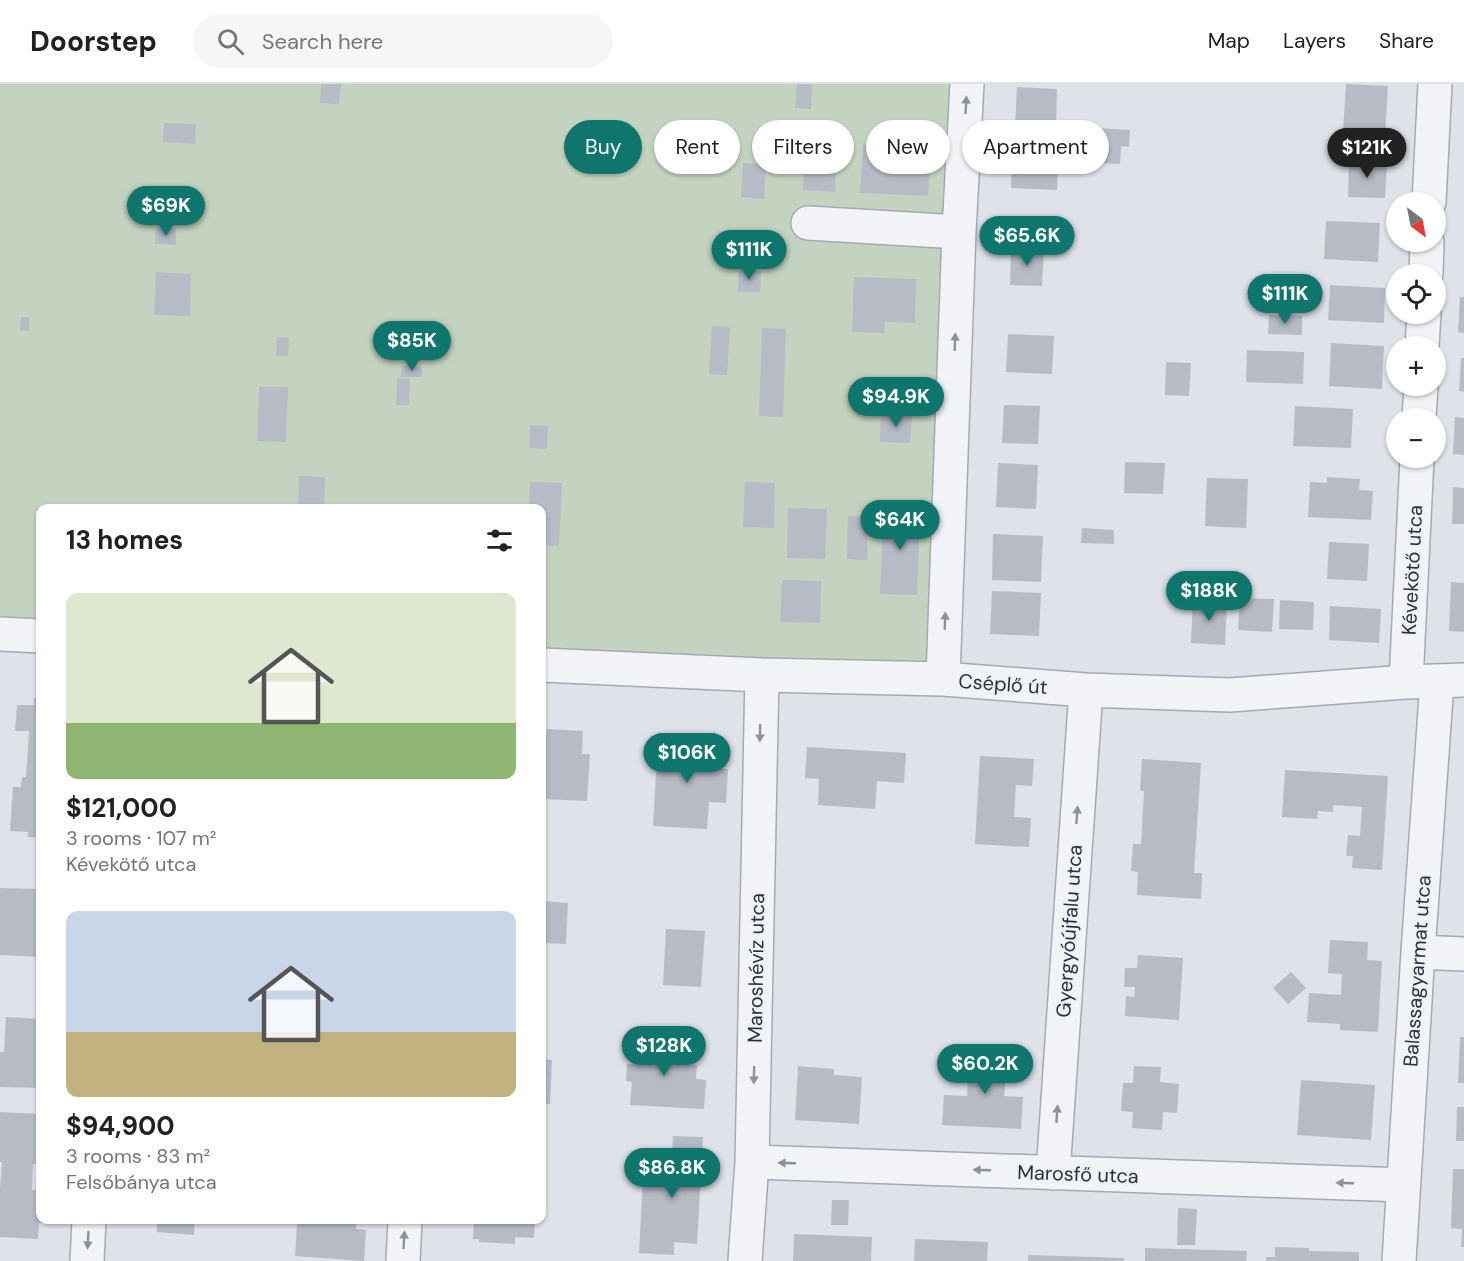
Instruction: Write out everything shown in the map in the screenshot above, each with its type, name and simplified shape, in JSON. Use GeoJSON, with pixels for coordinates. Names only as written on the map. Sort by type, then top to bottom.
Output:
{"type":"FeatureCollection","features":[{"type":"Feature","properties":{"kind":"street"},"geometry":{"type":"LineString","coordinates":[[943,679],[959,231],[967,84]]}},
{"type":"Feature","properties":{"kind":"street"},"geometry":{"type":"LineString","coordinates":[[1430,192],[1435,84]]}},
{"type":"Feature","properties":{"kind":"street"},"geometry":{"type":"LineString","coordinates":[[808,223],[959,231]]}},
{"type":"Feature","properties":{"kind":"street","name":"Kévekötő utca"},"geometry":{"type":"LineString","coordinates":[[1418,468],[1436,681]]}},
{"type":"Feature","properties":{"kind":"street"},"geometry":{"type":"LineString","coordinates":[[0,634],[36,636]]}},
{"type":"Feature","properties":{"kind":"street","name":"Cséplő út"},"geometry":{"type":"LineString","coordinates":[[546,665],[762,675],[943,679],[1086,690],[1230,695],[1436,681]]}},
{"type":"Feature","properties":{"kind":"street","name":"Maroshévíz utca"},"geometry":{"type":"LineString","coordinates":[[745,1261],[752,1162],[762,675]]}},
{"type":"Feature","properties":{"kind":"street","name":"Balassagyarmat utca"},"geometry":{"type":"LineString","coordinates":[[1399,1261],[1436,681]]}},
{"type":"Feature","properties":{"kind":"street","name":"Gyergyóújfalu utca"},"geometry":{"type":"LineString","coordinates":[[1053,1173],[1086,690]]}},
{"type":"Feature","properties":{"kind":"street"},"geometry":{"type":"LineString","coordinates":[[1418,952],[1464,954]]}},
{"type":"Feature","properties":{"kind":"street","name":"Marosfő utca"},"geometry":{"type":"LineString","coordinates":[[752,1162],[1403,1185]]}},
{"type":"Feature","properties":{"kind":"street"},"geometry":{"type":"LineString","coordinates":[[87,1261],[89,1224]]}},
{"type":"Feature","properties":{"kind":"street"},"geometry":{"type":"LineString","coordinates":[[403,1261],[405,1224]]}},
{"type":"Feature","properties":{"kind":"green space"},"geometry":{"type":"Polygon","coordinates":[[[0,84],[967,84],[966,120],[962,120],[963,174],[943,679],[546,665],[546,504],[36,504],[36,636],[0,634],[0,84]]]}},
{"type":"Feature","properties":{"kind":"building"},"geometry":{"type":"Polygon","coordinates":[[[321,84],[341,84],[339,104],[320,103],[321,84]]]}},
{"type":"Feature","properties":{"kind":"building"},"geometry":{"type":"Polygon","coordinates":[[[797,84],[812,84],[811,109],[795,108],[797,84]]]}},
{"type":"Feature","properties":{"kind":"building"},"geometry":{"type":"Polygon","coordinates":[[[1346,84],[1388,86],[1385,135],[1343,132],[1346,84]]]}},
{"type":"Feature","properties":{"kind":"building"},"geometry":{"type":"Polygon","coordinates":[[[1017,87],[1057,89],[1056,120],[1015,120],[1017,87]]]}},
{"type":"Feature","properties":{"kind":"building"},"geometry":{"type":"Polygon","coordinates":[[[164,123],[196,124],[195,144],[163,142],[164,123]]]}},
{"type":"Feature","properties":{"kind":"building"},"geometry":{"type":"Polygon","coordinates":[[[1109,129],[1130,130],[1129,147],[1121,146],[1120,164],[1109,164],[1109,129]]]}},
{"type":"Feature","properties":{"kind":"building"},"geometry":{"type":"Polygon","coordinates":[[[863,145],[866,145],[866,174],[929,174],[928,196],[860,193],[863,145]]]}},
{"type":"Feature","properties":{"kind":"building"},"geometry":{"type":"Polygon","coordinates":[[[1349,160],[1387,162],[1385,198],[1348,197],[1349,160]]]}},
{"type":"Feature","properties":{"kind":"building"},"geometry":{"type":"Polygon","coordinates":[[[743,163],[752,163],[752,174],[765,174],[764,199],[741,197],[743,163]]]}},
{"type":"Feature","properties":{"kind":"building"},"geometry":{"type":"Polygon","coordinates":[[[804,174],[836,174],[835,192],[803,190],[804,174]]]}},
{"type":"Feature","properties":{"kind":"building"},"geometry":{"type":"Polygon","coordinates":[[[1011,174],[1058,174],[1057,190],[1011,188],[1011,174]]]}},
{"type":"Feature","properties":{"kind":"building"},"geometry":{"type":"Polygon","coordinates":[[[1326,221],[1380,223],[1378,262],[1324,259],[1326,221]]]}},
{"type":"Feature","properties":{"kind":"building"},"geometry":{"type":"Polygon","coordinates":[[[156,228],[176,229],[176,245],[155,244],[156,228]]]}},
{"type":"Feature","properties":{"kind":"building"},"geometry":{"type":"Polygon","coordinates":[[[1011,249],[1044,250],[1042,286],[1010,285],[1011,249]]]}},
{"type":"Feature","properties":{"kind":"building"},"geometry":{"type":"Polygon","coordinates":[[[739,270],[761,271],[760,292],[738,292],[739,270]]]}},
{"type":"Feature","properties":{"kind":"building"},"geometry":{"type":"Polygon","coordinates":[[[156,272],[191,274],[190,316],[154,315],[156,272]]]}},
{"type":"Feature","properties":{"kind":"building"},"geometry":{"type":"Polygon","coordinates":[[[854,277],[916,279],[915,323],[885,322],[884,333],[852,332],[854,277]]]}},
{"type":"Feature","properties":{"kind":"building"},"geometry":{"type":"Polygon","coordinates":[[[1330,285],[1385,288],[1384,323],[1328,320],[1330,285]]]}},
{"type":"Feature","properties":{"kind":"building"},"geometry":{"type":"Polygon","coordinates":[[[1460,297],[1464,297],[1464,333],[1458,332],[1460,297]]]}},
{"type":"Feature","properties":{"kind":"building"},"geometry":{"type":"Polygon","coordinates":[[[1269,315],[1302,316],[1302,335],[1268,334],[1269,315]]]}},
{"type":"Feature","properties":{"kind":"building"},"geometry":{"type":"Polygon","coordinates":[[[21,317],[29,317],[29,331],[20,330],[21,317]]]}},
{"type":"Feature","properties":{"kind":"building"},"geometry":{"type":"Polygon","coordinates":[[[712,326],[730,327],[727,375],[709,374],[712,326]]]}},
{"type":"Feature","properties":{"kind":"building"},"geometry":{"type":"Polygon","coordinates":[[[762,328],[786,329],[783,417],[759,416],[762,328]]]}},
{"type":"Feature","properties":{"kind":"building"},"geometry":{"type":"Polygon","coordinates":[[[1008,334],[1054,336],[1052,374],[1006,372],[1008,334]]]}},
{"type":"Feature","properties":{"kind":"building"},"geometry":{"type":"Polygon","coordinates":[[[277,337],[289,338],[288,356],[276,356],[277,337]]]}},
{"type":"Feature","properties":{"kind":"building"},"geometry":{"type":"Polygon","coordinates":[[[1331,343],[1384,346],[1382,389],[1329,386],[1331,343]]]}},
{"type":"Feature","properties":{"kind":"building"},"geometry":{"type":"Polygon","coordinates":[[[1247,350],[1304,352],[1303,384],[1246,382],[1247,350]]]}},
{"type":"Feature","properties":{"kind":"building"},"geometry":{"type":"Polygon","coordinates":[[[1461,358],[1464,358],[1464,392],[1459,391],[1461,358]]]}},
{"type":"Feature","properties":{"kind":"building"},"geometry":{"type":"Polygon","coordinates":[[[1166,362],[1191,363],[1189,396],[1165,395],[1166,362]]]}},
{"type":"Feature","properties":{"kind":"building"},"geometry":{"type":"Polygon","coordinates":[[[402,366],[422,367],[422,377],[401,377],[402,366]]]}},
{"type":"Feature","properties":{"kind":"building"},"geometry":{"type":"Polygon","coordinates":[[[397,378],[410,379],[409,405],[396,405],[397,378]]]}},
{"type":"Feature","properties":{"kind":"building"},"geometry":{"type":"Polygon","coordinates":[[[259,387],[288,387],[286,442],[257,441],[259,387]]]}},
{"type":"Feature","properties":{"kind":"building"},"geometry":{"type":"Polygon","coordinates":[[[1004,405],[1040,406],[1038,444],[1002,443],[1004,405]]]}},
{"type":"Feature","properties":{"kind":"building"},"geometry":{"type":"Polygon","coordinates":[[[1295,406],[1353,409],[1351,448],[1293,446],[1295,406]]]}},
{"type":"Feature","properties":{"kind":"building"},"geometry":{"type":"Polygon","coordinates":[[[881,414],[912,415],[910,443],[880,442],[881,414]]]}},
{"type":"Feature","properties":{"kind":"building"},"geometry":{"type":"Polygon","coordinates":[[[1455,417],[1464,418],[1464,455],[1453,454],[1455,417]]]}},
{"type":"Feature","properties":{"kind":"building"},"geometry":{"type":"Polygon","coordinates":[[[530,425],[548,426],[547,449],[529,448],[530,425]]]}},
{"type":"Feature","properties":{"kind":"building"},"geometry":{"type":"Polygon","coordinates":[[[1125,462],[1165,463],[1163,494],[1124,493],[1125,462]]]}},
{"type":"Feature","properties":{"kind":"building"},"geometry":{"type":"Polygon","coordinates":[[[998,463],[1038,465],[1036,509],[996,507],[998,463]]]}},
{"type":"Feature","properties":{"kind":"building"},"geometry":{"type":"Polygon","coordinates":[[[299,476],[325,477],[324,504],[298,504],[299,476]]]}},
{"type":"Feature","properties":{"kind":"building"},"geometry":{"type":"Polygon","coordinates":[[[1327,477],[1360,479],[1359,490],[1373,491],[1371,520],[1308,517],[1310,482],[1327,483],[1327,477]]]}},
{"type":"Feature","properties":{"kind":"building"},"geometry":{"type":"Polygon","coordinates":[[[1207,478],[1248,479],[1246,528],[1205,526],[1207,478]]]}},
{"type":"Feature","properties":{"kind":"building"},"geometry":{"type":"Polygon","coordinates":[[[530,482],[562,483],[559,546],[546,545],[546,504],[529,504],[530,482]]]}},
{"type":"Feature","properties":{"kind":"building"},"geometry":{"type":"Polygon","coordinates":[[[745,482],[775,483],[774,528],[743,527],[745,482]]]}},
{"type":"Feature","properties":{"kind":"building"},"geometry":{"type":"Polygon","coordinates":[[[1453,487],[1464,488],[1464,524],[1452,524],[1453,487]]]}},
{"type":"Feature","properties":{"kind":"building"},"geometry":{"type":"Polygon","coordinates":[[[884,506],[920,508],[917,595],[880,594],[884,506]]]}},
{"type":"Feature","properties":{"kind":"building"},"geometry":{"type":"Polygon","coordinates":[[[788,508],[827,509],[825,559],[787,558],[788,508]]]}},
{"type":"Feature","properties":{"kind":"building"},"geometry":{"type":"Polygon","coordinates":[[[848,516],[868,517],[867,560],[847,559],[848,516]]]}},
{"type":"Feature","properties":{"kind":"building"},"geometry":{"type":"Polygon","coordinates":[[[1082,528],[1114,530],[1114,544],[1081,543],[1082,528]]]}},
{"type":"Feature","properties":{"kind":"building"},"geometry":{"type":"Polygon","coordinates":[[[993,534],[1043,536],[1041,582],[992,580],[993,534]]]}},
{"type":"Feature","properties":{"kind":"building"},"geometry":{"type":"Polygon","coordinates":[[[1329,542],[1369,544],[1367,581],[1327,579],[1329,542]]]}},
{"type":"Feature","properties":{"kind":"building"},"geometry":{"type":"Polygon","coordinates":[[[782,580],[821,581],[820,623],[780,622],[782,580]]]}},
{"type":"Feature","properties":{"kind":"building"},"geometry":{"type":"Polygon","coordinates":[[[1451,582],[1464,583],[1464,632],[1449,631],[1451,582]]]}},
{"type":"Feature","properties":{"kind":"building"},"geometry":{"type":"Polygon","coordinates":[[[992,591],[1041,593],[1039,636],[990,634],[992,591]]]}},
{"type":"Feature","properties":{"kind":"building"},"geometry":{"type":"Polygon","coordinates":[[[1240,598],[1274,599],[1272,632],[1238,630],[1240,598]]]}},
{"type":"Feature","properties":{"kind":"building"},"geometry":{"type":"Polygon","coordinates":[[[1193,600],[1227,601],[1225,645],[1191,643],[1193,600]]]}},
{"type":"Feature","properties":{"kind":"building"},"geometry":{"type":"Polygon","coordinates":[[[1280,600],[1314,602],[1313,630],[1279,629],[1280,600]]]}},
{"type":"Feature","properties":{"kind":"building"},"geometry":{"type":"Polygon","coordinates":[[[1330,606],[1381,609],[1379,643],[1329,640],[1330,606]]]}},
{"type":"Feature","properties":{"kind":"building"},"geometry":{"type":"Polygon","coordinates":[[[34,698],[36,698],[36,838],[28,837],[28,832],[10,831],[13,787],[21,787],[22,777],[26,777],[29,731],[15,731],[17,705],[34,705],[34,698]]]}},
{"type":"Feature","properties":{"kind":"building"},"geometry":{"type":"Polygon","coordinates":[[[547,729],[583,731],[582,754],[590,754],[587,801],[546,799],[547,729]]]}},
{"type":"Feature","properties":{"kind":"building"},"geometry":{"type":"Polygon","coordinates":[[[658,738],[712,741],[711,768],[728,769],[726,803],[709,802],[707,829],[653,826],[658,738]]]}},
{"type":"Feature","properties":{"kind":"building"},"geometry":{"type":"Polygon","coordinates":[[[807,747],[906,753],[904,783],[877,781],[875,809],[818,805],[819,779],[805,778],[807,747]]]}},
{"type":"Feature","properties":{"kind":"building"},"geometry":{"type":"Polygon","coordinates":[[[980,756],[1034,759],[1032,786],[1016,785],[1014,817],[1031,818],[1029,847],[975,844],[980,756]]]}},
{"type":"Feature","properties":{"kind":"building"},"geometry":{"type":"Polygon","coordinates":[[[1142,759],[1201,763],[1194,873],[1202,873],[1201,899],[1137,895],[1138,872],[1131,871],[1133,844],[1141,844],[1144,791],[1140,791],[1142,759]]]}},
{"type":"Feature","properties":{"kind":"building"},"geometry":{"type":"Polygon","coordinates":[[[1285,770],[1388,776],[1382,870],[1352,868],[1353,856],[1346,856],[1348,835],[1360,836],[1362,807],[1333,805],[1333,812],[1318,811],[1317,819],[1282,817],[1285,770]]]}},
{"type":"Feature","properties":{"kind":"building"},"geometry":{"type":"Polygon","coordinates":[[[0,888],[36,889],[36,957],[0,955],[0,888]]]}},
{"type":"Feature","properties":{"kind":"building"},"geometry":{"type":"Polygon","coordinates":[[[546,901],[568,903],[566,944],[546,943],[546,901]]]}},
{"type":"Feature","properties":{"kind":"building"},"geometry":{"type":"Polygon","coordinates":[[[666,929],[705,931],[701,987],[663,985],[666,929]]]}},
{"type":"Feature","properties":{"kind":"building"},"geometry":{"type":"Polygon","coordinates":[[[1330,940],[1368,942],[1367,960],[1382,961],[1378,1032],[1340,1030],[1340,1024],[1307,1022],[1309,993],[1341,995],[1342,974],[1328,973],[1330,940]]]}},
{"type":"Feature","properties":{"kind":"building"},"geometry":{"type":"Polygon","coordinates":[[[1138,955],[1183,958],[1179,1020],[1125,1016],[1126,996],[1134,997],[1135,987],[1124,987],[1125,968],[1137,968],[1138,955]]]}},
{"type":"Feature","properties":{"kind":"building"},"geometry":{"type":"Polygon","coordinates":[[[1291,972],[1306,988],[1288,1004],[1273,988],[1291,972]]]}},
{"type":"Feature","properties":{"kind":"building"},"geometry":{"type":"Polygon","coordinates":[[[6,1017],[36,1019],[36,1088],[0,1087],[0,1052],[4,1052],[6,1017]]]}},
{"type":"Feature","properties":{"kind":"building"},"geometry":{"type":"Polygon","coordinates":[[[1460,1037],[1464,1037],[1464,1083],[1458,1083],[1460,1037]]]}},
{"type":"Feature","properties":{"kind":"building"},"geometry":{"type":"Polygon","coordinates":[[[633,1039],[684,1042],[683,1064],[697,1065],[696,1079],[706,1080],[704,1109],[630,1105],[632,1082],[626,1081],[627,1064],[632,1064],[633,1039]]]}},
{"type":"Feature","properties":{"kind":"building"},"geometry":{"type":"Polygon","coordinates":[[[970,1048],[1008,1051],[1004,1096],[1023,1097],[1021,1129],[942,1125],[944,1095],[967,1096],[970,1048]]]}},
{"type":"Feature","properties":{"kind":"building"},"geometry":{"type":"Polygon","coordinates":[[[546,1059],[552,1060],[550,1104],[546,1104],[546,1059]]]}},
{"type":"Feature","properties":{"kind":"building"},"geometry":{"type":"Polygon","coordinates":[[[798,1066],[834,1069],[834,1075],[862,1077],[859,1124],[795,1120],[798,1066]]]}},
{"type":"Feature","properties":{"kind":"building"},"geometry":{"type":"Polygon","coordinates":[[[1134,1066],[1161,1067],[1160,1082],[1179,1084],[1177,1113],[1163,1112],[1162,1130],[1132,1128],[1133,1112],[1121,1111],[1123,1083],[1133,1083],[1134,1066]]]}},
{"type":"Feature","properties":{"kind":"building"},"geometry":{"type":"Polygon","coordinates":[[[1301,1080],[1375,1085],[1371,1140],[1297,1135],[1301,1080]]]}},
{"type":"Feature","properties":{"kind":"building"},"geometry":{"type":"Polygon","coordinates":[[[1457,1107],[1464,1107],[1464,1141],[1456,1141],[1457,1107]]]}},
{"type":"Feature","properties":{"kind":"building"},"geometry":{"type":"Polygon","coordinates":[[[0,1112],[36,1114],[36,1164],[33,1164],[32,1190],[36,1190],[38,1239],[0,1237],[2,1162],[0,1162],[0,1112]]]}},
{"type":"Feature","properties":{"kind":"building"},"geometry":{"type":"Polygon","coordinates":[[[673,1136],[703,1137],[697,1244],[674,1242],[674,1255],[639,1253],[643,1177],[652,1178],[654,1156],[672,1157],[673,1136]]]}},
{"type":"Feature","properties":{"kind":"building"},"geometry":{"type":"Polygon","coordinates":[[[1453,1169],[1464,1169],[1464,1247],[1461,1247],[1462,1229],[1451,1228],[1453,1169]]]}},
{"type":"Feature","properties":{"kind":"building"},"geometry":{"type":"Polygon","coordinates":[[[832,1200],[849,1200],[848,1225],[831,1225],[832,1200]]]}},
{"type":"Feature","properties":{"kind":"building"},"geometry":{"type":"Polygon","coordinates":[[[1178,1208],[1197,1209],[1195,1245],[1177,1245],[1178,1208]]]}},
{"type":"Feature","properties":{"kind":"building"},"geometry":{"type":"Polygon","coordinates":[[[157,1224],[195,1224],[194,1235],[157,1232],[157,1224]]]}},
{"type":"Feature","properties":{"kind":"building"},"geometry":{"type":"Polygon","coordinates":[[[297,1224],[357,1224],[356,1229],[366,1230],[364,1261],[295,1256],[297,1224]]]}},
{"type":"Feature","properties":{"kind":"building"},"geometry":{"type":"Polygon","coordinates":[[[474,1224],[535,1224],[534,1238],[515,1237],[515,1244],[479,1242],[479,1239],[473,1239],[474,1224]]]}},
{"type":"Feature","properties":{"kind":"building"},"geometry":{"type":"Polygon","coordinates":[[[794,1234],[872,1237],[871,1261],[793,1261],[794,1234]]]}},
{"type":"Feature","properties":{"kind":"building"},"geometry":{"type":"Polygon","coordinates":[[[915,1239],[988,1242],[987,1261],[914,1261],[915,1239]]]}},
{"type":"Feature","properties":{"kind":"building"},"geometry":{"type":"Polygon","coordinates":[[[1275,1247],[1309,1248],[1309,1251],[1359,1252],[1359,1261],[1266,1261],[1266,1257],[1275,1257],[1275,1247]]]}},
{"type":"Feature","properties":{"kind":"building"},"geometry":{"type":"Polygon","coordinates":[[[1145,1248],[1247,1251],[1246,1261],[1145,1261],[1145,1248]]]}},
{"type":"Feature","properties":{"kind":"building"},"geometry":{"type":"Polygon","coordinates":[[[1028,1255],[1124,1258],[1124,1261],[1028,1261],[1028,1255]]]}}]}
